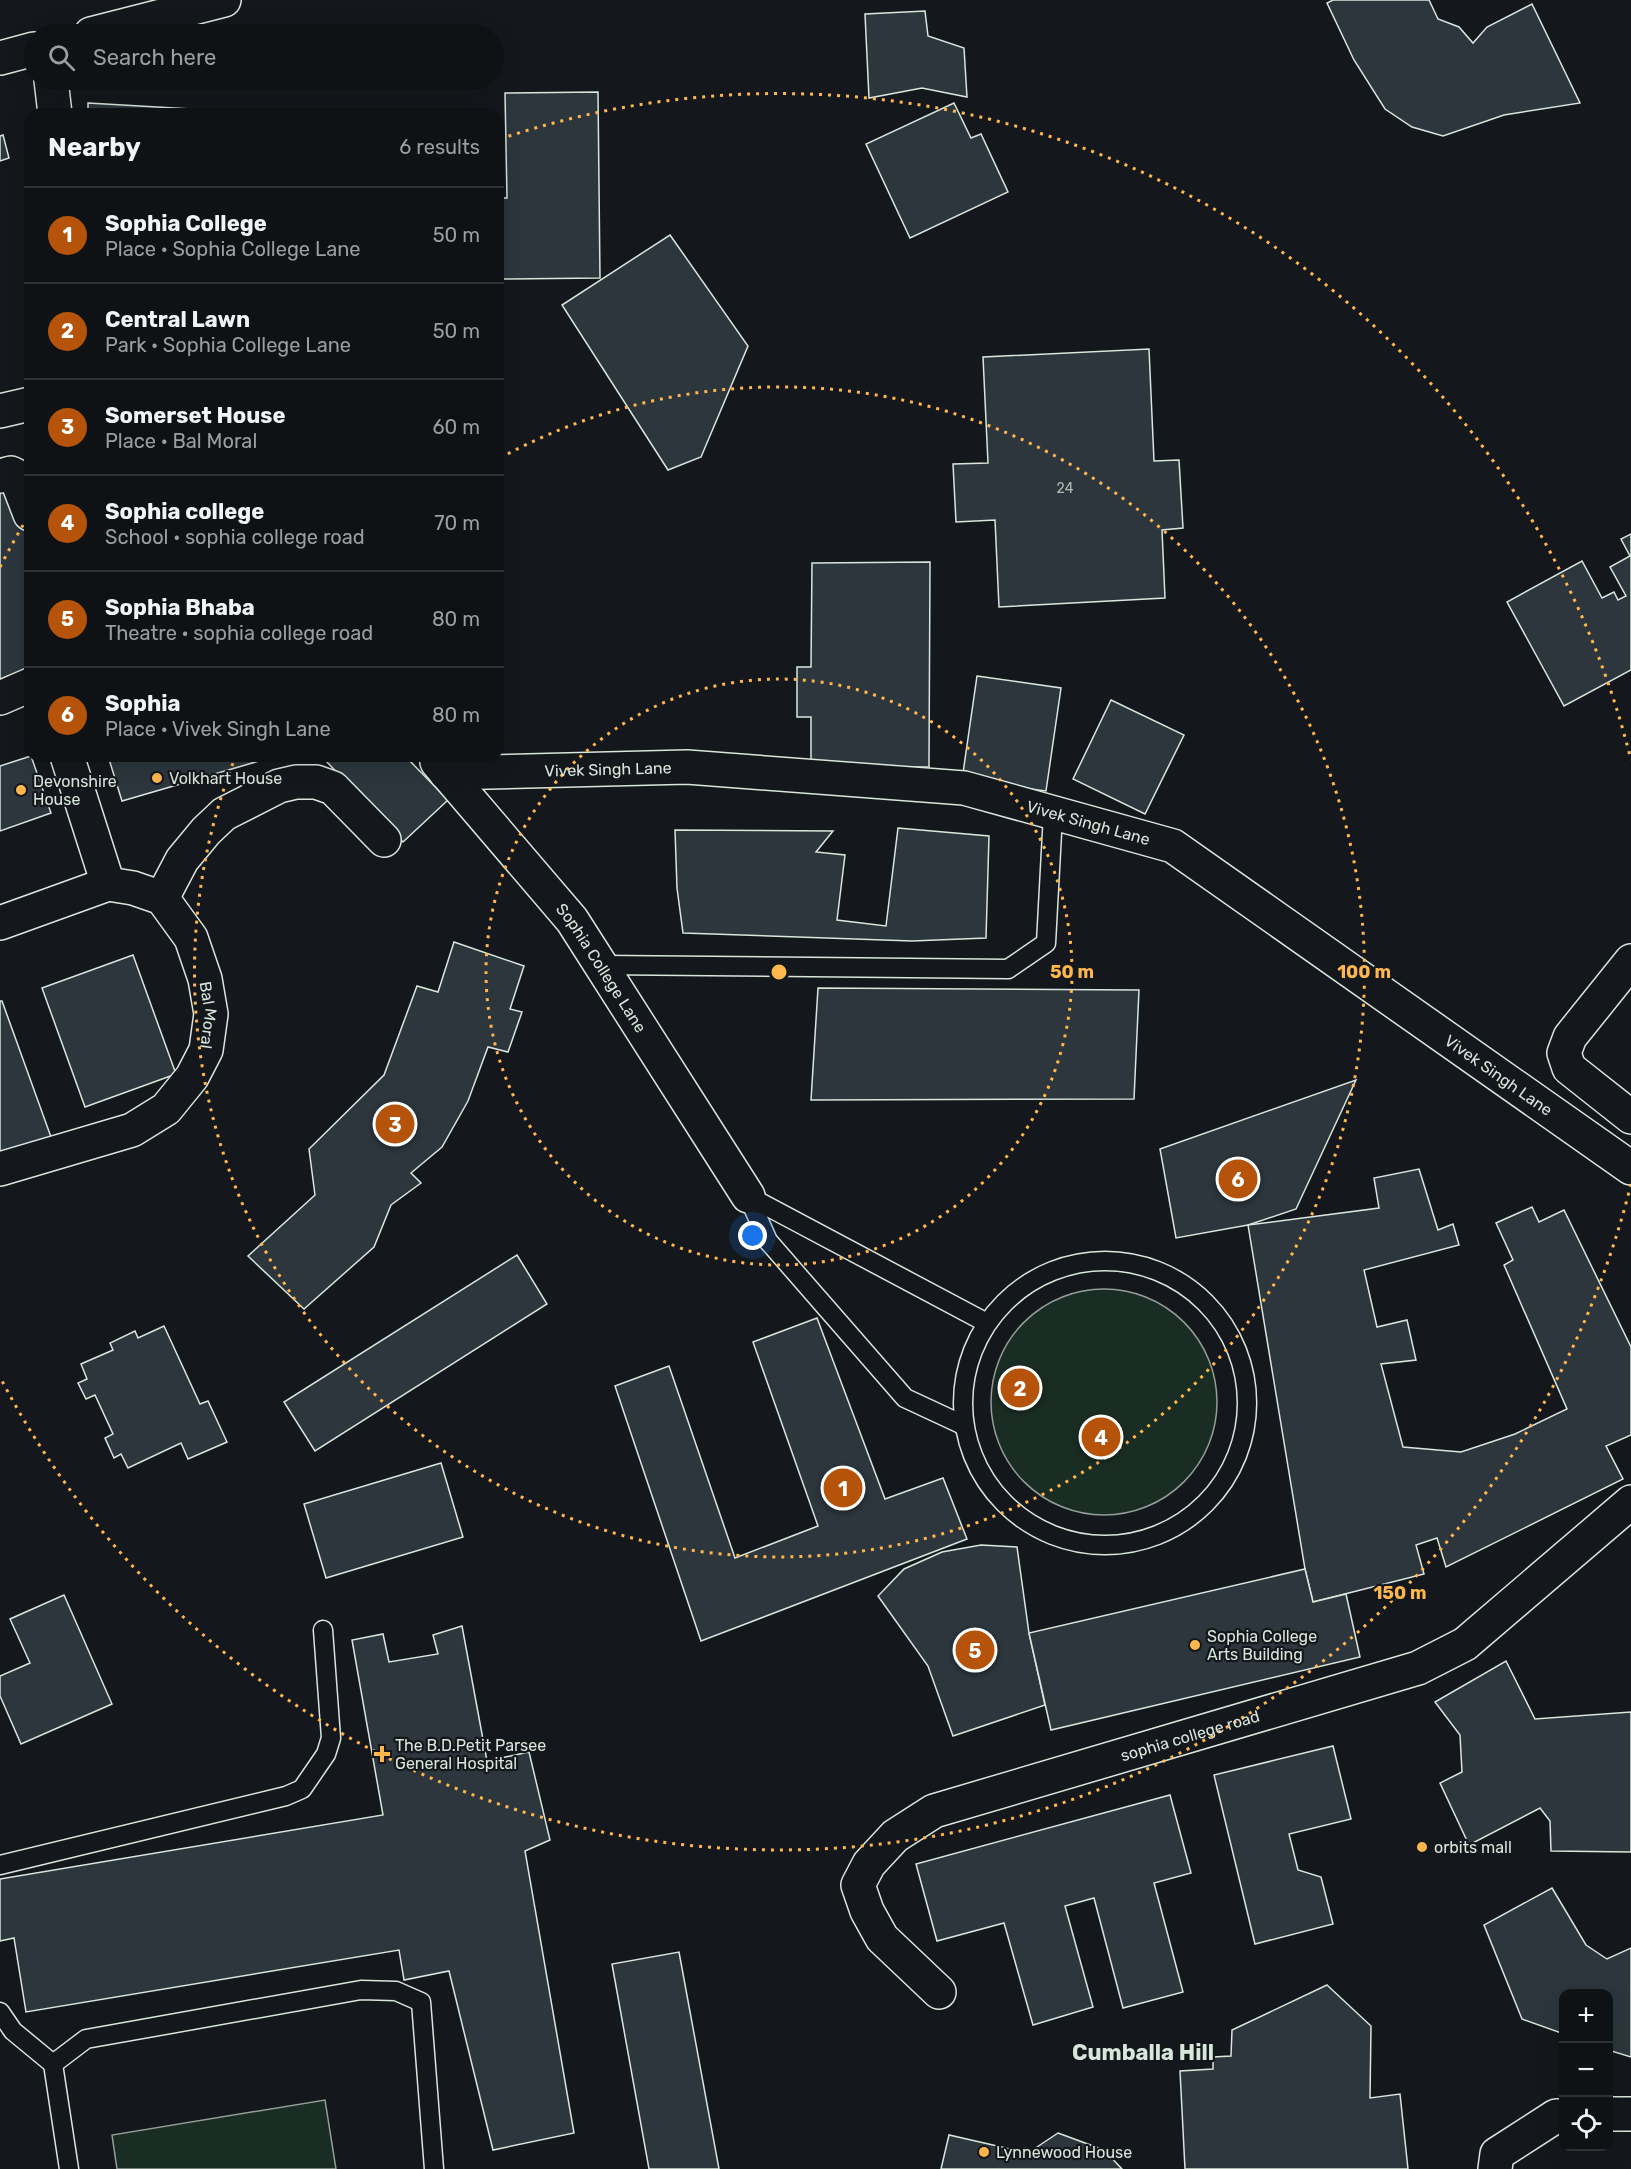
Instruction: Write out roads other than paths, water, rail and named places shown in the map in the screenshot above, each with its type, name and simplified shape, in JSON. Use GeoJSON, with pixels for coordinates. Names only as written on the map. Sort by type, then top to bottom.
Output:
{"type":"FeatureCollection","features":[{"type":"Feature","properties":{"kind":"street"},"geometry":{"type":"LineString","coordinates":[[130,24],[224,0]]}},
{"type":"Feature","properties":{"kind":"street"},"geometry":{"type":"LineString","coordinates":[[0,58],[24,52]]}},
{"type":"Feature","properties":{"kind":"street"},"geometry":{"type":"LineString","coordinates":[[52,90],[54,108]]}},
{"type":"Feature","properties":{"kind":"street"},"geometry":{"type":"LineString","coordinates":[[0,411],[24,405]]}},
{"type":"Feature","properties":{"kind":"street"},"geometry":{"type":"LineString","coordinates":[[0,476],[11,473],[15,476],[24,499]]}},
{"type":"Feature","properties":{"kind":"street"},"geometry":{"type":"LineString","coordinates":[[0,698],[24,688]]}},
{"type":"Feature","properties":{"kind":"street"},"geometry":{"type":"LineString","coordinates":[[69,762],[108,884]]}},
{"type":"Feature","properties":{"kind":"street","name":"Vivek Singh Lane"},"geometry":{"type":"LineString","coordinates":[[439,764],[687,767],[964,788],[1173,846],[1631,1168]]}},
{"type":"Feature","properties":{"kind":"street","name":"Sophia College Lane"},"geometry":{"type":"LineString","coordinates":[[439,764],[572,920],[748,1196]]}},
{"type":"Feature","properties":{"kind":"street"},"geometry":{"type":"LineString","coordinates":[[7,921],[108,884],[133,888],[162,898],[182,860],[206,831],[224,814],[287,784],[316,782],[333,788],[384,840]]}},
{"type":"Feature","properties":{"kind":"street","name":"Bal Moral"},"geometry":{"type":"LineString","coordinates":[[0,1169],[132,1130],[165,1109],[192,1077],[206,1050],[211,1014],[205,979],[191,938],[162,898]]}},
{"type":"Feature","properties":{"kind":"street"},"geometry":{"type":"LineString","coordinates":[[1631,961],[1570,1037],[1564,1053],[1569,1068],[1631,1117]]}},
{"type":"Feature","properties":{"kind":"street","name":"sophia college road"},"geometry":{"type":"LineString","coordinates":[[939,1992],[882,1938],[867,1911],[858,1885],[868,1864],[894,1836],[934,1811],[1418,1668],[1465,1644],[1631,1502]]}},
{"type":"Feature","properties":{"kind":"street"},"geometry":{"type":"LineString","coordinates":[[1613,2114],[1631,2114]]}},
{"type":"Feature","properties":{"kind":"street"},"geometry":{"type":"LineString","coordinates":[[1495,2169],[1497,2154],[1559,2116]]}},
{"type":"Feature","properties":{"kind":"lane"},"geometry":{"type":"LineString","coordinates":[[601,965],[1008,969],[1046,943],[1053,814]]}},
{"type":"Feature","properties":{"kind":"lane"},"geometry":{"type":"LineString","coordinates":[[748,1196],[986,1322]]}},
{"type":"Feature","properties":{"kind":"lane"},"geometry":{"type":"LineString","coordinates":[[748,1196],[768,1241],[905,1398],[963,1425]]}},
{"type":"Feature","properties":{"kind":"lane"},"geometry":{"type":"LineString","coordinates":[[1098,1260],[1145,1266],[1187,1285],[1221,1318],[1242,1360],[1248,1408],[1239,1454],[1214,1494],[1178,1525],[1134,1542],[1087,1544],[1042,1531],[1012,1512],[989,1487],[972,1456],[963,1425],[962,1393],[968,1361],[986,1322],[1011,1295],[1052,1270],[1098,1260]]}},
{"type":"Feature","properties":{"kind":"lane"},"geometry":{"type":"LineString","coordinates":[[0,1865],[286,1796],[302,1789],[326,1754],[331,1738],[323,1630]]}},
{"type":"Feature","properties":{"kind":"lane"},"geometry":{"type":"LineString","coordinates":[[53,2064],[86,2039],[361,1990],[396,1991],[421,2002],[435,2169]]}},
{"type":"Feature","properties":{"kind":"lane"},"geometry":{"type":"LineString","coordinates":[[0,2012],[13,2031],[53,2064],[69,2169]]}},
{"type":"Feature","properties":{"kind":"place","name":"Volkhart House"},"geometry":{"type":"Point","coordinates":[157,778]}},
{"type":"Feature","properties":{"kind":"place","name":"Devonshire House"},"geometry":{"type":"Point","coordinates":[21,790]}},
{"type":"Feature","properties":{"kind":"place","name":"Somerset House"},"geometry":{"type":"Point","coordinates":[395,1124]}},
{"type":"Feature","properties":{"kind":"place","name":"Sophia"},"geometry":{"type":"Point","coordinates":[1238,1179]}},
{"type":"Feature","properties":{"kind":"place","name":"Central Lawn"},"geometry":{"type":"Point","coordinates":[1020,1388]}},
{"type":"Feature","properties":{"kind":"place","name":"Sophia college"},"geometry":{"type":"Point","coordinates":[1101,1437]}},
{"type":"Feature","properties":{"kind":"place","name":"Sophia College"},"geometry":{"type":"Point","coordinates":[843,1488]}},
{"type":"Feature","properties":{"kind":"place","name":"Sophia College Arts Building"},"geometry":{"type":"Point","coordinates":[1195,1645]}},
{"type":"Feature","properties":{"kind":"place","name":"Sophia Bhaba"},"geometry":{"type":"Point","coordinates":[975,1650]}},
{"type":"Feature","properties":{"kind":"place","name":"The B.D.Petit Parsee General Hospital"},"geometry":{"type":"Point","coordinates":[382,1754]}},
{"type":"Feature","properties":{"kind":"place","name":"orbits mall"},"geometry":{"type":"Point","coordinates":[1422,1847]}},
{"type":"Feature","properties":{"kind":"place","name":"Lynnewood House"},"geometry":{"type":"Point","coordinates":[984,2152]}},
{"type":"Feature","properties":{"kind":"district","name":"Cumballa Hill"},"geometry":{"type":"Point","coordinates":[1143,2052]}}]}
